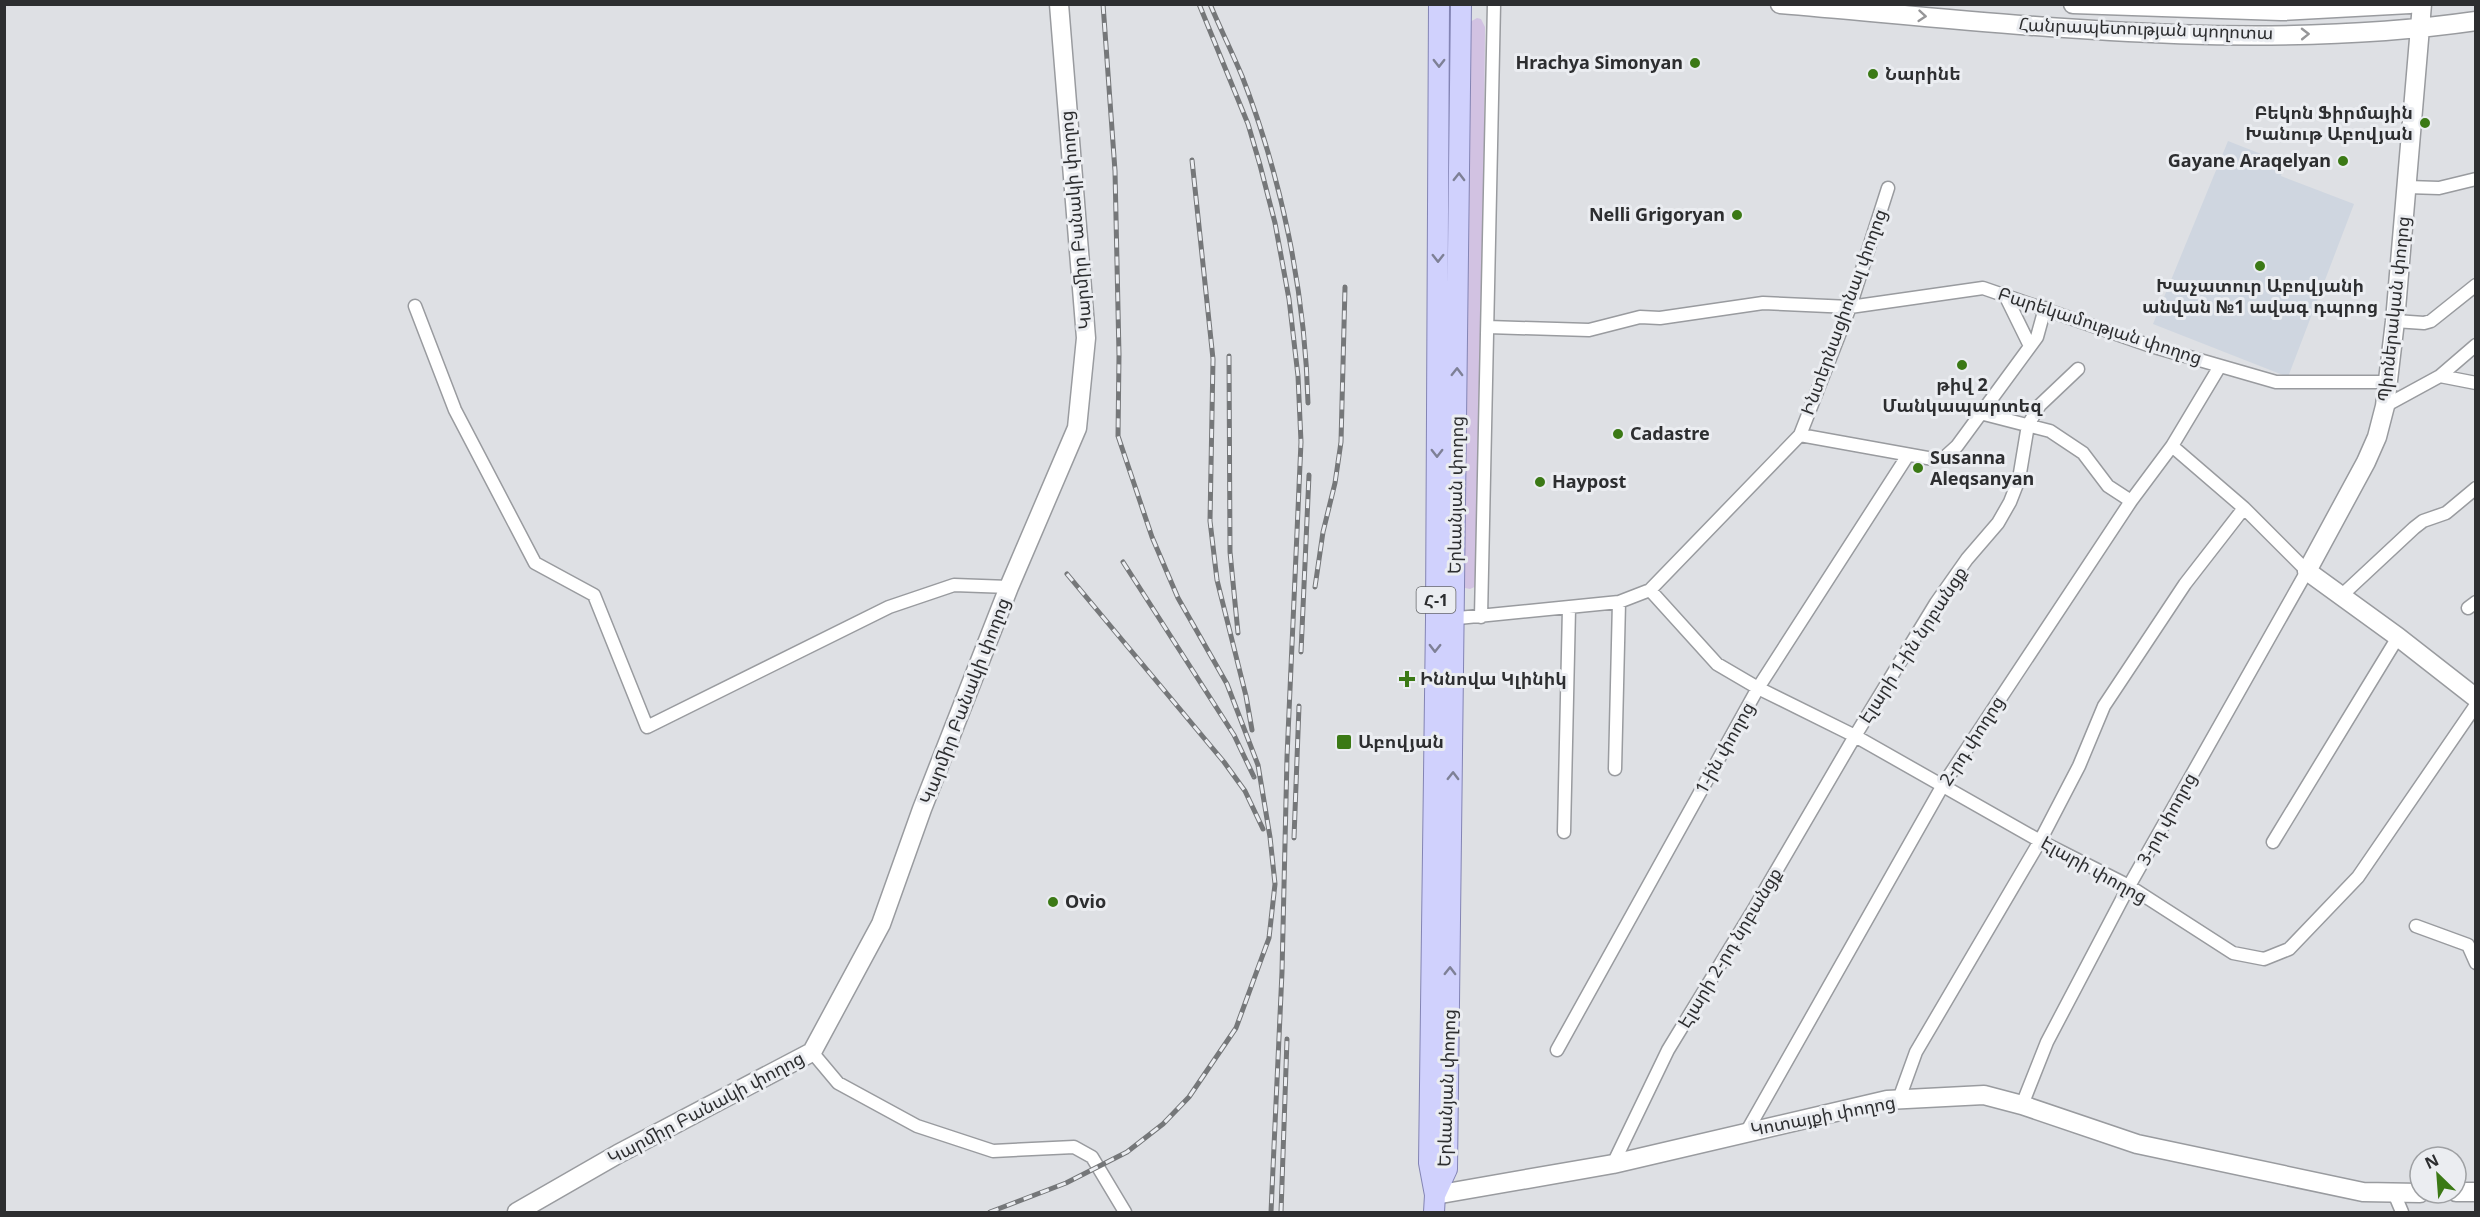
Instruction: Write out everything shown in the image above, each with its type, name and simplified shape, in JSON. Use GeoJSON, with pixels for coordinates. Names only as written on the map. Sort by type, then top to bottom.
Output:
{"type":"FeatureCollection","features":[{"type":"Feature","properties":{"kind":"main road","name":"Երևանյան փողոց"},"geometry":{"type":"LineString","coordinates":[[1439,4],[1445,619]]}},
{"type":"Feature","properties":{"kind":"main road","name":"Երևանյան փողոց"},"geometry":{"type":"LineString","coordinates":[[1434,1204],[1429,1163],[1461,4]]}},
{"type":"Feature","properties":{"kind":"street","name":"Կարմիր Բանակի փողոց"},"geometry":{"type":"LineString","coordinates":[[517,1212],[618,1154],[812,1052],[881,924],[922,809],[1009,588],[1077,428],[1086,338],[1059,4]]}},
{"type":"Feature","properties":{"kind":"street"},"geometry":{"type":"LineString","coordinates":[[1481,617],[1494,4]]}},
{"type":"Feature","properties":{"kind":"street","name":"Հանրապետության պողոտա"},"geometry":{"type":"LineString","coordinates":[[1780,4],[2102,31],[2282,35],[2420,29],[2475,21]]}},
{"type":"Feature","properties":{"kind":"street","name":"Հանրապետության պողոտա"},"geometry":{"type":"LineString","coordinates":[[2073,4],[2281,11],[2410,4]]}},
{"type":"Feature","properties":{"kind":"street","name":"Պիոներական փողոց"},"geometry":{"type":"LineString","coordinates":[[2307,571],[2366,462],[2377,437],[2385,406],[2395,321],[2422,4]]}},
{"type":"Feature","properties":{"kind":"street"},"geometry":{"type":"LineString","coordinates":[[2407,187],[2439,188],[2475,179]]}},
{"type":"Feature","properties":{"kind":"street","name":"Ինտերնացիոնալ փողոց"},"geometry":{"type":"LineString","coordinates":[[1445,619],[1619,602],[1650,590],[1800,435],[1850,307],[1888,188]]}},
{"type":"Feature","properties":{"kind":"street"},"geometry":{"type":"LineString","coordinates":[[2395,321],[2424,323],[2431,321],[2439,317],[2475,285]]}},
{"type":"Feature","properties":{"kind":"street","name":"Բարեկամության փողոց"},"geometry":{"type":"LineString","coordinates":[[1488,327],[1589,330],[1640,317],[1660,318],[1763,303],[1850,307],[1983,288],[2004,293],[2151,346],[2276,382],[2388,382]]}},
{"type":"Feature","properties":{"kind":"street"},"geometry":{"type":"LineString","coordinates":[[2004,293],[2030,346]]}},
{"type":"Feature","properties":{"kind":"street"},"geometry":{"type":"LineString","coordinates":[[415,306],[455,410],[536,563],[594,595],[647,727],[889,607],[954,585],[1009,588]]}},
{"type":"Feature","properties":{"kind":"street"},"geometry":{"type":"LineString","coordinates":[[1800,435],[1933,459],[1946,456],[1957,446],[2030,346],[2043,323],[2045,308]]}},
{"type":"Feature","properties":{"kind":"street"},"geometry":{"type":"LineString","coordinates":[[2385,406],[2440,376],[2475,345]]}},
{"type":"Feature","properties":{"kind":"street","name":"2-րդ փողոց"},"geometry":{"type":"LineString","coordinates":[[1747,1131],[1943,785],[2131,501],[2172,446],[2220,366]]}},
{"type":"Feature","properties":{"kind":"street"},"geometry":{"type":"LineString","coordinates":[[2028,425],[2040,405],[2078,369]]}},
{"type":"Feature","properties":{"kind":"street"},"geometry":{"type":"LineString","coordinates":[[2440,376],[2475,383]]}},
{"type":"Feature","properties":{"kind":"street"},"geometry":{"type":"LineString","coordinates":[[1980,413],[2050,431],[2083,453],[2108,486],[2131,501]]}},
{"type":"Feature","properties":{"kind":"street","name":"Էլարի 1-ին նրբանցք"},"geometry":{"type":"LineString","coordinates":[[1854,736],[1936,603],[1955,575],[1998,523],[2010,502],[2019,479],[2028,425]]}},
{"type":"Feature","properties":{"kind":"street"},"geometry":{"type":"LineString","coordinates":[[2172,446],[2244,508],[2307,571],[2398,637],[2475,698]]}},
{"type":"Feature","properties":{"kind":"street","name":"1-ին փողոց"},"geometry":{"type":"LineString","coordinates":[[1557,1050],[1758,688],[1908,455]]}},
{"type":"Feature","properties":{"kind":"street"},"geometry":{"type":"LineString","coordinates":[[2341,596],[2414,528],[2423,521],[2446,513],[2475,488]]}},
{"type":"Feature","properties":{"kind":"street"},"geometry":{"type":"LineString","coordinates":[[1899,1100],[1916,1052],[2040,841],[2079,766],[2104,706],[2185,584],[2244,508]]}},
{"type":"Feature","properties":{"kind":"street","name":"3-րդ փողոց"},"geometry":{"type":"LineString","coordinates":[[2022,1105],[2047,1042],[2129,886],[2307,571]]}},
{"type":"Feature","properties":{"kind":"street","name":"Էլարի փողոց"},"geometry":{"type":"LineString","coordinates":[[1650,590],[1717,664],[1758,688],[1854,736],[2040,841],[2129,886],[2233,953],[2264,959],[2289,949],[2358,877],[2475,705]]}},
{"type":"Feature","properties":{"kind":"street"},"geometry":{"type":"LineString","coordinates":[[1615,769],[1619,602]]}},
{"type":"Feature","properties":{"kind":"street"},"geometry":{"type":"LineString","coordinates":[[1564,832],[1569,608]]}},
{"type":"Feature","properties":{"kind":"street"},"geometry":{"type":"LineString","coordinates":[[2273,842],[2398,637]]}},
{"type":"Feature","properties":{"kind":"street","name":"Էլարի 2-րդ նրբանցք"},"geometry":{"type":"LineString","coordinates":[[1613,1164],[1668,1050],[1754,909],[1854,736]]}},
{"type":"Feature","properties":{"kind":"street"},"geometry":{"type":"LineString","coordinates":[[2416,926],[2468,945],[2475,963]]}},
{"type":"Feature","properties":{"kind":"street"},"geometry":{"type":"LineString","coordinates":[[812,1052],[838,1083],[916,1126],[993,1151],[1074,1147],[1092,1157],[1125,1212]]}},
{"type":"Feature","properties":{"kind":"street","name":"Կոտայքի փողոց"},"geometry":{"type":"LineString","coordinates":[[1434,1204],[1887,1100],[1984,1095],[2022,1105],[2137,1144],[2363,1192],[2408,1192]]}},
{"type":"Feature","properties":{"kind":"street"},"geometry":{"type":"LineString","coordinates":[[2394,1193],[2402,1212]]}},
{"type":"Feature","properties":{"kind":"shaded area"},"geometry":{"type":"Polygon","coordinates":[[[1477,18],[1481,19],[1485,27],[1480,579],[1479,585],[1470,589],[1465,588],[1463,582],[1470,22],[1477,18]]]}},
{"type":"Feature","properties":{"kind":"shaded area"},"geometry":{"type":"Polygon","coordinates":[[[2228,141],[2284,163],[2281,176],[2354,204],[2288,377],[2153,324],[2228,141]]]}},
{"type":"Feature","properties":{"kind":"railway"},"geometry":{"type":"LineString","coordinates":[[990,1212],[1066,1183],[1127,1152],[1163,1124],[1189,1097],[1236,1028],[1269,938],[1275,884],[1258,765],[1227,684],[1178,598],[1152,537],[1118,436],[1119,355],[1115,171],[1103,4]]}},
{"type":"Feature","properties":{"kind":"railway"},"geometry":{"type":"LineString","coordinates":[[1199,4],[1248,124],[1260,165],[1275,223],[1289,299],[1298,376],[1301,442],[1271,1212]]}},
{"type":"Feature","properties":{"kind":"railway"},"geometry":{"type":"LineString","coordinates":[[1210,4],[1242,76],[1280,195],[1302,320],[1308,403]]}},
{"type":"Feature","properties":{"kind":"railway"},"geometry":{"type":"LineString","coordinates":[[1192,160],[1213,359],[1210,521],[1217,580],[1246,696],[1252,730]]}},
{"type":"Feature","properties":{"kind":"railway"},"geometry":{"type":"LineString","coordinates":[[1315,587],[1323,532],[1335,483],[1341,442],[1345,287]]}},
{"type":"Feature","properties":{"kind":"railway"},"geometry":{"type":"LineString","coordinates":[[1229,356],[1230,552],[1238,633]]}},
{"type":"Feature","properties":{"kind":"railway"},"geometry":{"type":"LineString","coordinates":[[1301,652],[1309,475]]}},
{"type":"Feature","properties":{"kind":"railway"},"geometry":{"type":"LineString","coordinates":[[1123,562],[1234,735],[1254,777]]}},
{"type":"Feature","properties":{"kind":"railway"},"geometry":{"type":"LineString","coordinates":[[1067,574],[1224,762],[1245,791],[1263,829]]}},
{"type":"Feature","properties":{"kind":"railway"},"geometry":{"type":"LineString","coordinates":[[1294,838],[1299,706]]}},
{"type":"Feature","properties":{"kind":"railway"},"geometry":{"type":"LineString","coordinates":[[1281,1212],[1287,1039]]}},
{"type":"Feature","properties":{"kind":"place","name":"Hrachya Simonyan"},"geometry":{"type":"Point","coordinates":[1695,63]}},
{"type":"Feature","properties":{"kind":"place","name":"Նարինե"},"geometry":{"type":"Point","coordinates":[1873,74]}},
{"type":"Feature","properties":{"kind":"place","name":"Բեկոն Ֆիրմային Խանութ Աբովյան"},"geometry":{"type":"Point","coordinates":[2425,123]}},
{"type":"Feature","properties":{"kind":"place","name":"Gayane Araqelyan"},"geometry":{"type":"Point","coordinates":[2343,161]}},
{"type":"Feature","properties":{"kind":"place","name":"Nelli Grigoryan"},"geometry":{"type":"Point","coordinates":[1737,215]}},
{"type":"Feature","properties":{"kind":"place","name":"Խաչատուր Աբովյանի անվան №1 ավագ դպրոց"},"geometry":{"type":"Point","coordinates":[2260,266]}},
{"type":"Feature","properties":{"kind":"place","name":"թիվ 2 Մանկապարտեզ"},"geometry":{"type":"Point","coordinates":[1962,365]}},
{"type":"Feature","properties":{"kind":"place","name":"Cadastre"},"geometry":{"type":"Point","coordinates":[1618,434]}},
{"type":"Feature","properties":{"kind":"place","name":"Susanna Aleqsanyan"},"geometry":{"type":"Point","coordinates":[1918,468]}},
{"type":"Feature","properties":{"kind":"place","name":"Haypost"},"geometry":{"type":"Point","coordinates":[1540,482]}},
{"type":"Feature","properties":{"kind":"place","name":"Իննովա Կլինիկ"},"geometry":{"type":"Point","coordinates":[1407,679]}},
{"type":"Feature","properties":{"kind":"place","name":"Աբովյան"},"geometry":{"type":"Point","coordinates":[1344,742]}},
{"type":"Feature","properties":{"kind":"place","name":"Ovio"},"geometry":{"type":"Point","coordinates":[1053,902]}}]}
